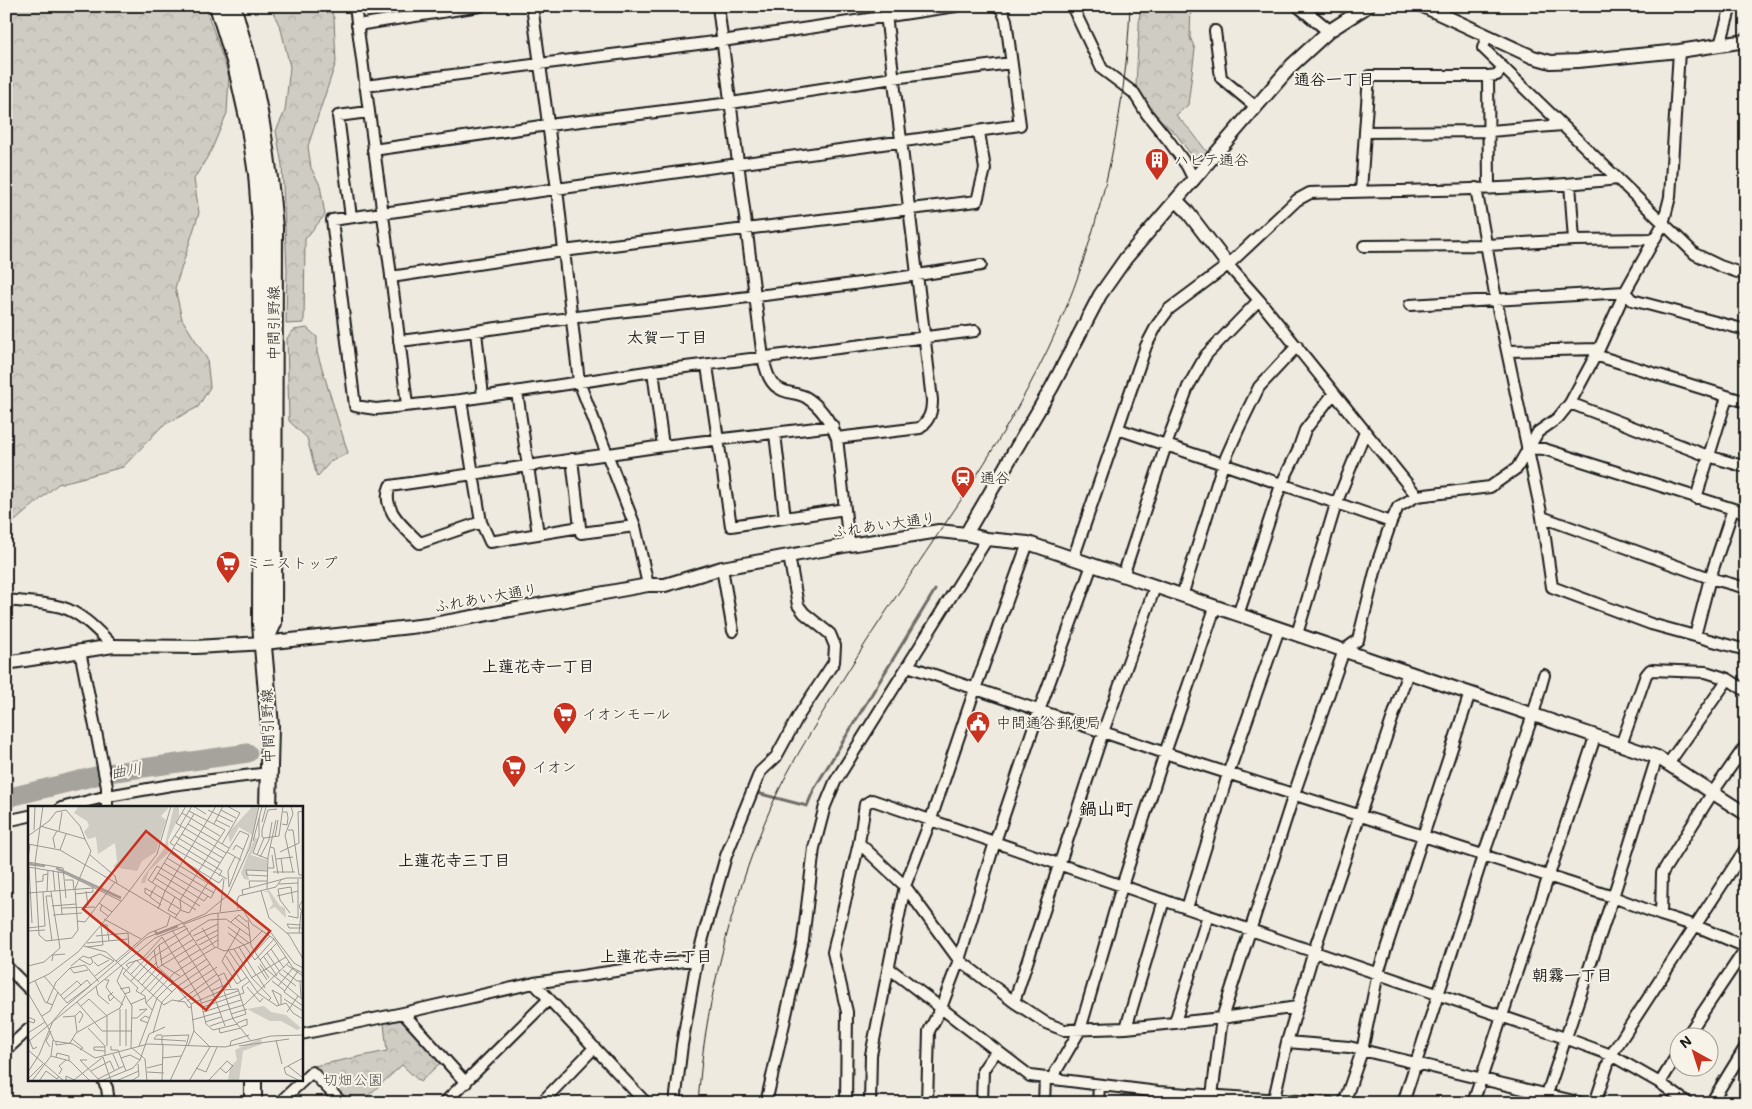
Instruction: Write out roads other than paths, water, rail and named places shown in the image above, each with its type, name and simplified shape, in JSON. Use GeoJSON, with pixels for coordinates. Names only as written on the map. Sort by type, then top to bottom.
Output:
{"type":"FeatureCollection","features":[{"type":"Feature","properties":{"kind":"main road","name":"中間引野線"},"geometry":{"type":"LineString","coordinates":[[218,6],[238,74],[249,122],[257,174],[262,332],[261,624],[270,726],[268,806]]}},
{"type":"Feature","properties":{"kind":"main road","name":"中間引野線"},"geometry":{"type":"LineString","coordinates":[[232,6],[249,66],[262,124],[270,176],[274,228],[273,623],[264,643]]}},
{"type":"Feature","properties":{"kind":"main road"},"geometry":{"type":"LineString","coordinates":[[253,1103],[254,1082]]}},
{"type":"Feature","properties":{"kind":"street"},"geometry":{"type":"LineString","coordinates":[[355,6],[407,405]]}},
{"type":"Feature","properties":{"kind":"street"},"geometry":{"type":"LineString","coordinates":[[357,25],[480,6]]}},
{"type":"Feature","properties":{"kind":"street"},"geometry":{"type":"LineString","coordinates":[[532,6],[579,382],[635,526],[648,585]]}},
{"type":"Feature","properties":{"kind":"street"},"geometry":{"type":"LineString","coordinates":[[718,6],[763,358],[769,379],[780,390],[794,392],[806,397],[817,407],[832,426],[837,438],[849,545]]}},
{"type":"Feature","properties":{"kind":"street"},"geometry":{"type":"LineString","coordinates":[[837,438],[920,428],[928,421],[932,411],[885,6]]}},
{"type":"Feature","properties":{"kind":"street"},"geometry":{"type":"LineString","coordinates":[[365,86],[886,18],[956,6]]}},
{"type":"Feature","properties":{"kind":"street"},"geometry":{"type":"LineString","coordinates":[[975,332],[707,366],[653,371],[461,400],[376,409],[355,406],[332,220],[1020,125],[1006,20],[998,6]]}},
{"type":"Feature","properties":{"kind":"street"},"geometry":{"type":"LineString","coordinates":[[1072,6],[1102,69],[1134,93],[1194,180]]}},
{"type":"Feature","properties":{"kind":"street"},"geometry":{"type":"LineString","coordinates":[[1299,6],[1330,31]]}},
{"type":"Feature","properties":{"kind":"street"},"geometry":{"type":"LineString","coordinates":[[966,534],[1052,386],[1100,295],[1132,251],[1292,64],[1330,31],[1368,6]]}},
{"type":"Feature","properties":{"kind":"street"},"geometry":{"type":"LineString","coordinates":[[1423,6],[1533,57],[1551,62],[1679,51],[1746,41]]}},
{"type":"Feature","properties":{"kind":"street"},"geometry":{"type":"LineString","coordinates":[[1720,44],[1731,6]]}},
{"type":"Feature","properties":{"kind":"street"},"geometry":{"type":"LineString","coordinates":[[1215,31],[1221,78],[1256,108]]}},
{"type":"Feature","properties":{"kind":"street"},"geometry":{"type":"LineString","coordinates":[[1487,36],[1483,48],[1695,254],[1720,266],[1746,275]]}},
{"type":"Feature","properties":{"kind":"street"},"geometry":{"type":"LineString","coordinates":[[1212,1100],[1222,1018],[1294,794],[1344,650],[1358,640],[1377,564],[1391,522],[1398,507],[1416,496],[1490,487],[1517,468],[1538,432],[1558,418],[1570,403],[1597,352],[1625,292],[1663,224],[1670,197],[1679,51]]}},
{"type":"Feature","properties":{"kind":"street"},"geometry":{"type":"LineString","coordinates":[[373,150],[548,125],[731,103],[893,78],[1012,63]]}},
{"type":"Feature","properties":{"kind":"street"},"geometry":{"type":"LineString","coordinates":[[1362,191],[1369,76],[1488,76],[1497,75],[1503,67]]}},
{"type":"Feature","properties":{"kind":"street"},"geometry":{"type":"LineString","coordinates":[[1488,76],[1490,131],[1489,188]]}},
{"type":"Feature","properties":{"kind":"street"},"geometry":{"type":"LineString","coordinates":[[351,217],[338,116],[368,112]]}},
{"type":"Feature","properties":{"kind":"street"},"geometry":{"type":"LineString","coordinates":[[1365,132],[1490,131],[1562,125]]}},
{"type":"Feature","properties":{"kind":"street"},"geometry":{"type":"LineString","coordinates":[[391,277],[563,251],[978,201],[985,169],[979,132]]}},
{"type":"Feature","properties":{"kind":"street"},"geometry":{"type":"LineString","coordinates":[[1073,559],[1146,346],[1157,325],[1169,309],[1228,265],[1297,200],[1310,193],[1489,188],[1570,184],[1617,179]]}},
{"type":"Feature","properties":{"kind":"street"},"geometry":{"type":"LineString","coordinates":[[1570,184],[1574,240]]}},
{"type":"Feature","properties":{"kind":"street"},"geometry":{"type":"LineString","coordinates":[[1476,188],[1496,299],[1542,517],[1552,587],[1651,624],[1746,650]]}},
{"type":"Feature","properties":{"kind":"street"},"geometry":{"type":"LineString","coordinates":[[1176,200],[1297,346],[1416,496]]}},
{"type":"Feature","properties":{"kind":"street"},"geometry":{"type":"LineString","coordinates":[[1364,246],[1487,245],[1574,240],[1653,239]]}},
{"type":"Feature","properties":{"kind":"street"},"geometry":{"type":"LineString","coordinates":[[400,341],[917,276],[981,265]]}},
{"type":"Feature","properties":{"kind":"street"},"geometry":{"type":"LineString","coordinates":[[1410,306],[1625,292]]}},
{"type":"Feature","properties":{"kind":"street"},"geometry":{"type":"LineString","coordinates":[[1625,292],[1632,300],[1746,330]]}},
{"type":"Feature","properties":{"kind":"street"},"geometry":{"type":"LineString","coordinates":[[1123,576],[1166,444],[1188,386],[1206,355],[1259,300]]}},
{"type":"Feature","properties":{"kind":"street"},"geometry":{"type":"LineString","coordinates":[[476,332],[483,396]]}},
{"type":"Feature","properties":{"kind":"street"},"geometry":{"type":"LineString","coordinates":[[1182,596],[1223,464],[1259,387],[1297,346]]}},
{"type":"Feature","properties":{"kind":"street"},"geometry":{"type":"LineString","coordinates":[[1507,351],[1597,352],[1746,402]]}},
{"type":"Feature","properties":{"kind":"street"},"geometry":{"type":"LineString","coordinates":[[707,366],[731,526],[845,509]]}},
{"type":"Feature","properties":{"kind":"street"},"geometry":{"type":"LineString","coordinates":[[653,371],[663,446]]}},
{"type":"Feature","properties":{"kind":"street"},"geometry":{"type":"LineString","coordinates":[[517,392],[538,534]]}},
{"type":"Feature","properties":{"kind":"street"},"geometry":{"type":"LineString","coordinates":[[1238,615],[1281,484],[1297,453],[1305,430],[1334,393]]}},
{"type":"Feature","properties":{"kind":"street"},"geometry":{"type":"LineString","coordinates":[[1696,498],[1727,396]]}},
{"type":"Feature","properties":{"kind":"street"},"geometry":{"type":"LineString","coordinates":[[461,400],[481,522],[490,542],[580,527]]}},
{"type":"Feature","properties":{"kind":"street"},"geometry":{"type":"LineString","coordinates":[[1570,403],[1708,456],[1746,468]]}},
{"type":"Feature","properties":{"kind":"street"},"geometry":{"type":"LineString","coordinates":[[481,522],[420,542],[405,529],[390,510],[386,494],[390,486],[663,446],[832,426]]}},
{"type":"Feature","properties":{"kind":"street"},"geometry":{"type":"LineString","coordinates":[[1118,429],[1391,522]]}},
{"type":"Feature","properties":{"kind":"street"},"geometry":{"type":"LineString","coordinates":[[1297,634],[1336,504],[1365,432]]}},
{"type":"Feature","properties":{"kind":"street"},"geometry":{"type":"LineString","coordinates":[[774,434],[785,518]]}},
{"type":"Feature","properties":{"kind":"street"},"geometry":{"type":"LineString","coordinates":[[1528,448],[1544,450],[1746,513]]}},
{"type":"Feature","properties":{"kind":"street"},"geometry":{"type":"LineString","coordinates":[[572,459],[581,533],[635,526]]}},
{"type":"Feature","properties":{"kind":"street"},"geometry":{"type":"LineString","coordinates":[[1695,636],[1710,578],[1733,509]]}},
{"type":"Feature","properties":{"kind":"street"},"geometry":{"type":"LineString","coordinates":[[1542,517],[1710,578],[1746,588]]}},
{"type":"Feature","properties":{"kind":"street","name":"ふれあい大通り"},"geometry":{"type":"LineString","coordinates":[[6,662],[113,646],[196,647],[264,643],[440,624],[648,585],[665,584],[722,568],[939,531],[987,539],[1028,543],[1657,757],[1746,814]]}},
{"type":"Feature","properties":{"kind":"street"},"geometry":{"type":"LineString","coordinates":[[766,1103],[803,940],[814,848],[825,806],[835,782],[987,539]]}},
{"type":"Feature","properties":{"kind":"street"},"geometry":{"type":"LineString","coordinates":[[870,1103],[871,1055],[890,969],[905,886],[931,819],[975,689],[1028,543]]}},
{"type":"Feature","properties":{"kind":"street"},"geometry":{"type":"LineString","coordinates":[[675,1103],[682,1044],[697,959],[726,856],[760,772],[776,757],[799,715],[834,662],[835,646],[830,634],[804,613],[798,605],[789,556]]}},
{"type":"Feature","properties":{"kind":"street"},"geometry":{"type":"LineString","coordinates":[[927,1103],[929,1031],[941,1008],[959,960],[995,842],[1039,710],[1092,565]]}},
{"type":"Feature","properties":{"kind":"street"},"geometry":{"type":"LineString","coordinates":[[722,568],[733,631]]}},
{"type":"Feature","properties":{"kind":"street"},"geometry":{"type":"LineString","coordinates":[[1014,1002],[1103,732],[1155,587]]}},
{"type":"Feature","properties":{"kind":"street"},"geometry":{"type":"LineString","coordinates":[[6,600],[43,603],[62,607],[79,615],[113,646]]}},
{"type":"Feature","properties":{"kind":"street"},"geometry":{"type":"LineString","coordinates":[[1044,1103],[1049,1078],[1080,1030],[1122,886],[1215,608]]}},
{"type":"Feature","properties":{"kind":"street"},"geometry":{"type":"LineString","coordinates":[[1187,908],[1228,774],[1280,629]]}},
{"type":"Feature","properties":{"kind":"street"},"geometry":{"type":"LineString","coordinates":[[80,650],[102,762],[107,792],[107,806]]}},
{"type":"Feature","properties":{"kind":"street"},"geometry":{"type":"LineString","coordinates":[[908,666],[1228,774],[1613,897],[1696,926],[1746,948],[1694,1026]]}},
{"type":"Feature","properties":{"kind":"street"},"geometry":{"type":"LineString","coordinates":[[1621,745],[1646,675],[1650,670],[1706,672],[1728,679],[1746,691]]}},
{"type":"Feature","properties":{"kind":"street"},"geometry":{"type":"LineString","coordinates":[[1273,1101],[1287,1042],[1314,951],[1408,672]]}},
{"type":"Feature","properties":{"kind":"street"},"geometry":{"type":"LineString","coordinates":[[1403,1103],[1483,856],[1533,715],[1544,675]]}},
{"type":"Feature","properties":{"kind":"street"},"geometry":{"type":"LineString","coordinates":[[1668,764],[1728,679]]}},
{"type":"Feature","properties":{"kind":"street"},"geometry":{"type":"LineString","coordinates":[[1344,1103],[1362,1051],[1378,973],[1470,693]]}},
{"type":"Feature","properties":{"kind":"street"},"geometry":{"type":"LineString","coordinates":[[1473,1103],[1595,737]]}},
{"type":"Feature","properties":{"kind":"street"},"geometry":{"type":"LineString","coordinates":[[1661,915],[1662,873],[1713,792],[1746,745]]}},
{"type":"Feature","properties":{"kind":"street"},"geometry":{"type":"LineString","coordinates":[[1545,1099],[1613,897],[1657,757]]}},
{"type":"Feature","properties":{"kind":"street"},"geometry":{"type":"LineString","coordinates":[[67,806],[107,792],[171,785],[269,770]]}},
{"type":"Feature","properties":{"kind":"street"},"geometry":{"type":"LineString","coordinates":[[846,1103],[848,1012],[833,952],[859,843],[864,804],[872,800],[1439,994],[1611,1055],[1660,1082],[1688,1103]]}},
{"type":"Feature","properties":{"kind":"street"},"geometry":{"type":"LineString","coordinates":[[6,821],[28,816]]}},
{"type":"Feature","properties":{"kind":"street"},"geometry":{"type":"LineString","coordinates":[[859,843],[905,886],[959,960],[1014,1002],[1046,1023],[1064,1030],[1126,1028],[1222,1018],[1297,1007]]}},
{"type":"Feature","properties":{"kind":"street"},"geometry":{"type":"LineString","coordinates":[[1595,1103],[1611,1055],[1746,848]]}},
{"type":"Feature","properties":{"kind":"street"},"geometry":{"type":"LineString","coordinates":[[1126,1028],[1164,900]]}},
{"type":"Feature","properties":{"kind":"street"},"geometry":{"type":"LineString","coordinates":[[1175,1022],[1208,915]]}},
{"type":"Feature","properties":{"kind":"street"},"geometry":{"type":"LineString","coordinates":[[302,1034],[534,983],[697,959]]}},
{"type":"Feature","properties":{"kind":"street"},"geometry":{"type":"LineString","coordinates":[[6,966],[28,988]]}},
{"type":"Feature","properties":{"kind":"street"},"geometry":{"type":"LineString","coordinates":[[890,969],[1030,1076],[1100,1085],[1157,1097],[1330,1103]]}},
{"type":"Feature","properties":{"kind":"street"},"geometry":{"type":"LineString","coordinates":[[534,983],[646,1103]]}},
{"type":"Feature","properties":{"kind":"street"},"geometry":{"type":"LineString","coordinates":[[444,1103],[548,1000]]}},
{"type":"Feature","properties":{"kind":"street"},"geometry":{"type":"LineString","coordinates":[[403,1013],[466,1082]]}},
{"type":"Feature","properties":{"kind":"street"},"geometry":{"type":"LineString","coordinates":[[6,1050],[28,1030]]}},
{"type":"Feature","properties":{"kind":"street"},"geometry":{"type":"LineString","coordinates":[[6,1034],[14,1042]]}},
{"type":"Feature","properties":{"kind":"street"},"geometry":{"type":"LineString","coordinates":[[1287,1042],[1349,1047],[1480,1079],[1545,1099],[1582,1103]]}},
{"type":"Feature","properties":{"kind":"street"},"geometry":{"type":"LineString","coordinates":[[1711,1103],[1746,1046]]}},
{"type":"Feature","properties":{"kind":"street"},"geometry":{"type":"LineString","coordinates":[[541,1103],[594,1048]]}},
{"type":"Feature","properties":{"kind":"street"},"geometry":{"type":"LineString","coordinates":[[982,1103],[983,1070],[997,1050]]}},
{"type":"Feature","properties":{"kind":"street"},"geometry":{"type":"LineString","coordinates":[[1660,1082],[1670,1066]]}},
{"type":"Feature","properties":{"kind":"street"},"geometry":{"type":"LineString","coordinates":[[302,1081],[312,1072],[342,1103]]}},
{"type":"Feature","properties":{"kind":"street"},"geometry":{"type":"LineString","coordinates":[[104,1082],[107,1088],[108,1103]]}},
{"type":"Feature","properties":{"kind":"street"},"geometry":{"type":"LineString","coordinates":[[279,1103],[301,1082]]}},
{"type":"Feature","properties":{"kind":"street"},"geometry":{"type":"LineString","coordinates":[[1098,1103],[1100,1085]]}},
{"type":"Feature","properties":{"kind":"waterway"},"geometry":{"type":"LineString","coordinates":[[757,793],[807,806],[814,789],[935,590]]}},
{"type":"Feature","properties":{"kind":"waterway","name":"曲川"},"geometry":{"type":"LineString","coordinates":[[6,798],[108,773],[248,753]]}},
{"type":"Feature","properties":{"kind":"tram line"},"geometry":{"type":"LineString","coordinates":[[698,1103],[706,1031],[725,942],[753,852],[776,796],[839,685],[996,445],[1048,349],[1065,309],[1081,268],[1106,182],[1122,93],[1130,6]]}},
{"type":"Feature","properties":{"kind":"place","name":"ハビテ通谷"},"geometry":{"type":"Point","coordinates":[1157,181]}},
{"type":"Feature","properties":{"kind":"place","name":"通谷"},"geometry":{"type":"Point","coordinates":[963,499]}},
{"type":"Feature","properties":{"kind":"place","name":"ミニストップ"},"geometry":{"type":"Point","coordinates":[228,584]}},
{"type":"Feature","properties":{"kind":"place","name":"イオンモール"},"geometry":{"type":"Point","coordinates":[565,735]}},
{"type":"Feature","properties":{"kind":"place","name":"中間通谷郵便局"},"geometry":{"type":"Point","coordinates":[978,744]}},
{"type":"Feature","properties":{"kind":"place","name":"イオン"},"geometry":{"type":"Point","coordinates":[514,788]}},
{"type":"Feature","properties":{"kind":"district","name":"通谷一丁目"},"geometry":{"type":"Point","coordinates":[1334,79]}},
{"type":"Feature","properties":{"kind":"district","name":"太賀一丁目"},"geometry":{"type":"Point","coordinates":[667,337]}},
{"type":"Feature","properties":{"kind":"district","name":"上蓮花寺一丁目"},"geometry":{"type":"Point","coordinates":[538,666]}},
{"type":"Feature","properties":{"kind":"district","name":"鍋山町"},"geometry":{"type":"Point","coordinates":[1106,809]}},
{"type":"Feature","properties":{"kind":"district","name":"上蓮花寺三丁目"},"geometry":{"type":"Point","coordinates":[454,860]}},
{"type":"Feature","properties":{"kind":"district","name":"上蓮花寺二丁目"},"geometry":{"type":"Point","coordinates":[656,956]}},
{"type":"Feature","properties":{"kind":"district","name":"朝霧一丁目"},"geometry":{"type":"Point","coordinates":[1572,975]}},
{"type":"Feature","properties":{"kind":"park label","name":"切畑公園"},"geometry":{"type":"Point","coordinates":[353,1080]}}]}
